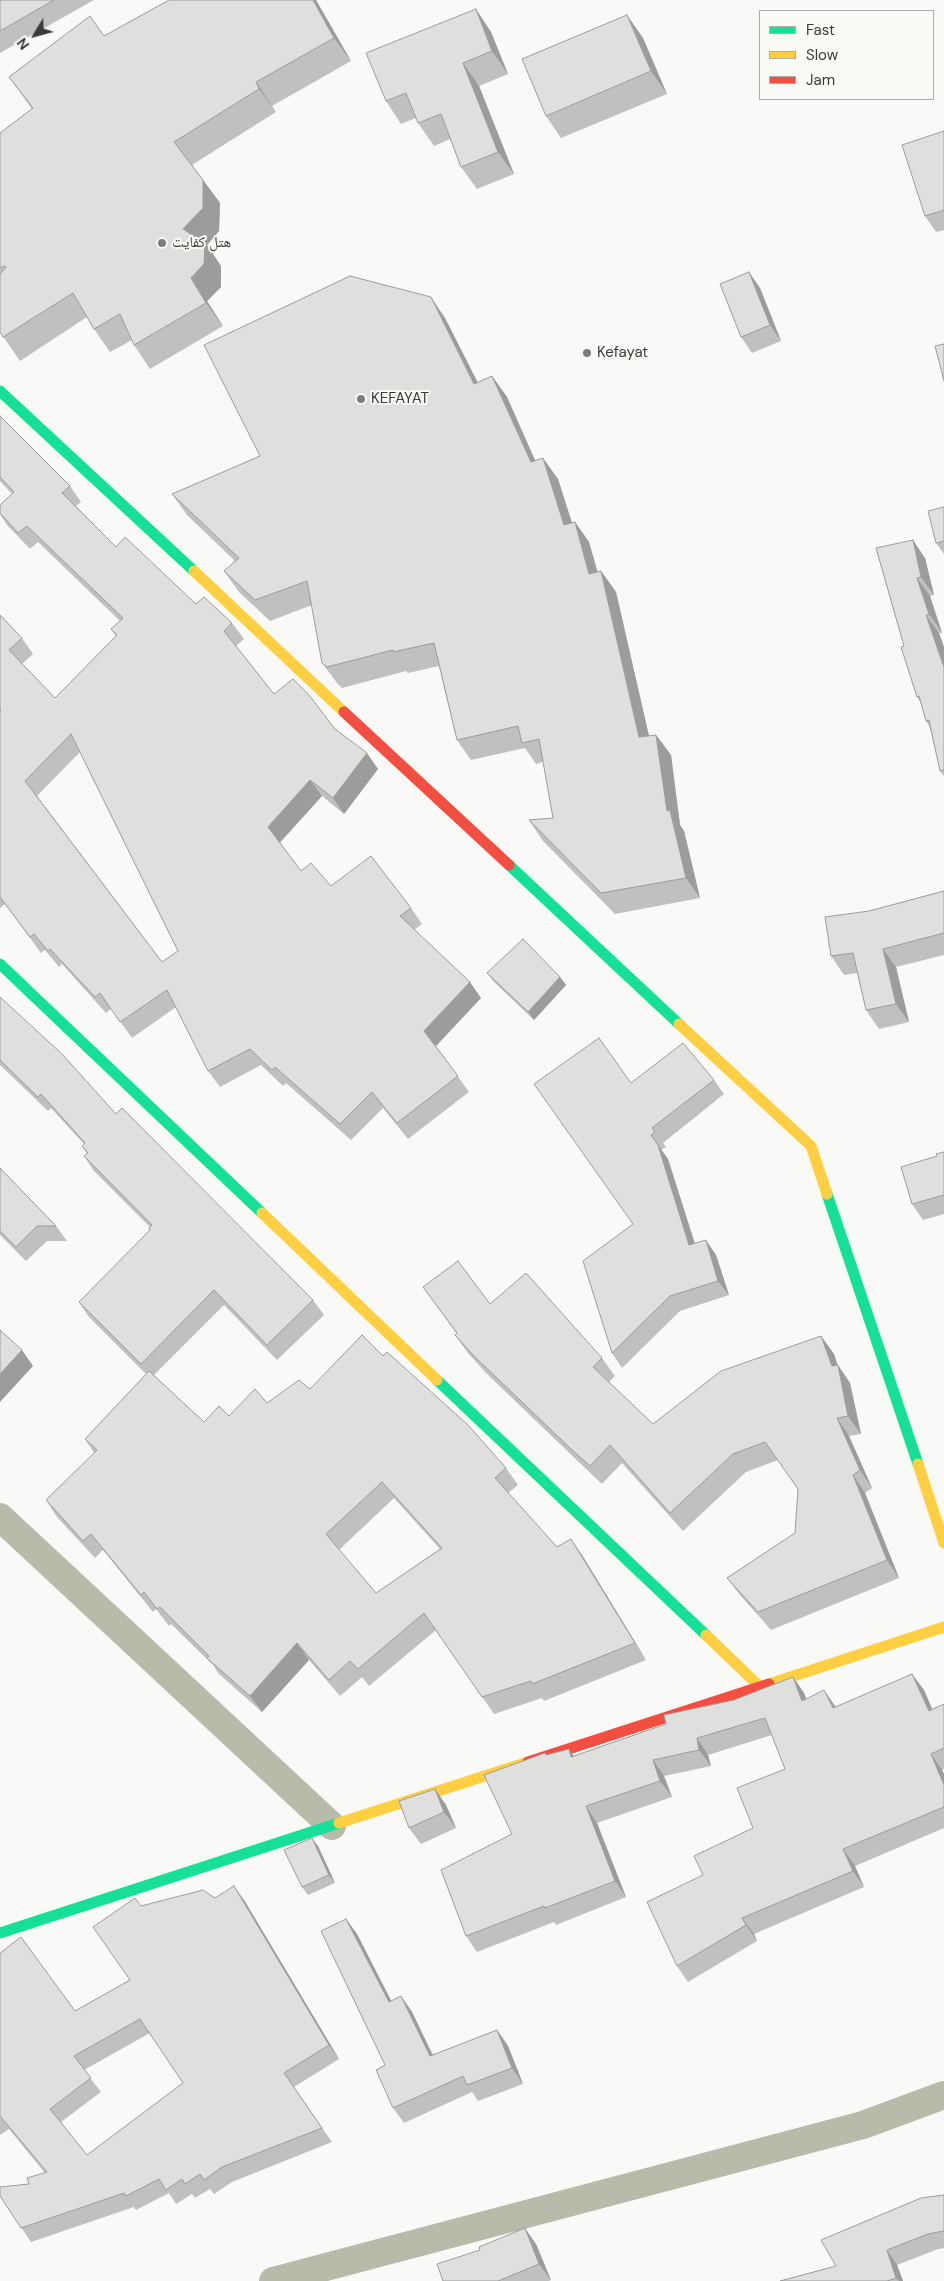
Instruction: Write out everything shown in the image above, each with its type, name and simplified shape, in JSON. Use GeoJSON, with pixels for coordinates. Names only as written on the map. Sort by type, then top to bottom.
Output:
{"type":"FeatureCollection","features":[{"type":"Feature","properties":{"kind":"street"},"geometry":{"type":"LineString","coordinates":[[0,391],[811,1146],[944,1543]]}},
{"type":"Feature","properties":{"kind":"street"},"geometry":{"type":"LineString","coordinates":[[0,964],[760,1687]]}},
{"type":"Feature","properties":{"kind":"street"},"geometry":{"type":"LineString","coordinates":[[0,1517],[332,1826]]}},
{"type":"Feature","properties":{"kind":"street"},"geometry":{"type":"LineString","coordinates":[[0,1933],[944,1627]]}},
{"type":"Feature","properties":{"kind":"street"},"geometry":{"type":"LineString","coordinates":[[273,2281],[863,2125],[944,2095]]}},
{"type":"Feature","properties":{"kind":"building"},"geometry":{"type":"Polygon","coordinates":[[[0,0],[54,0],[0,31],[0,0]]]}},
{"type":"Feature","properties":{"kind":"building"},"geometry":{"type":"Polygon","coordinates":[[[169,0],[313,0],[334,38],[256,82],[259,89],[174,142],[203,180],[203,208],[183,229],[205,243],[204,264],[191,278],[206,303],[134,345],[120,314],[94,329],[73,293],[3,337],[0,332],[0,274],[6,267],[0,268],[0,133],[33,108],[9,77],[90,16],[104,36],[169,0]]]}},
{"type":"Feature","properties":{"kind":"building"},"geometry":{"type":"Polygon","coordinates":[[[476,9],[492,51],[463,63],[498,152],[461,167],[441,114],[418,123],[406,93],[386,101],[366,53],[476,9]]]}},
{"type":"Feature","properties":{"kind":"building"},"geometry":{"type":"Polygon","coordinates":[[[627,15],[651,71],[546,116],[522,59],[627,15]]]}},
{"type":"Feature","properties":{"kind":"building"},"geometry":{"type":"Polygon","coordinates":[[[944,131],[944,210],[925,216],[902,145],[944,131]]]}},
{"type":"Feature","properties":{"kind":"building"},"geometry":{"type":"Polygon","coordinates":[[[749,272],[770,325],[741,337],[720,284],[749,272]]]}},
{"type":"Feature","properties":{"kind":"building"},"geometry":{"type":"Polygon","coordinates":[[[350,276],[431,297],[474,384],[492,376],[531,462],[543,458],[564,525],[575,522],[589,574],[601,571],[639,737],[656,735],[667,811],[670,810],[686,878],[601,893],[529,820],[553,818],[539,739],[522,743],[518,726],[457,740],[434,643],[393,652],[393,650],[327,667],[322,663],[307,581],[255,600],[224,571],[239,558],[172,494],[260,456],[204,345],[350,276]]]}},
{"type":"Feature","properties":{"kind":"building"},"geometry":{"type":"Polygon","coordinates":[[[944,344],[944,381],[935,346],[944,344]]]}},
{"type":"Feature","properties":{"kind":"building"},"geometry":{"type":"Polygon","coordinates":[[[0,416],[70,486],[62,493],[116,547],[125,537],[196,604],[204,597],[232,623],[224,631],[274,694],[293,679],[309,695],[335,729],[367,753],[333,798],[310,780],[268,827],[301,871],[311,863],[331,886],[371,856],[411,908],[400,916],[470,982],[424,1031],[458,1076],[397,1123],[372,1092],[340,1124],[275,1067],[272,1070],[250,1049],[208,1071],[167,990],[120,1022],[100,993],[95,997],[50,949],[48,951],[34,934],[30,937],[0,897],[0,615],[22,638],[9,650],[55,698],[117,635],[111,629],[123,618],[27,526],[18,533],[0,513],[0,505],[14,492],[0,477],[0,416]],[[71,734],[25,781],[162,962],[178,951],[71,734]]]}},
{"type":"Feature","properties":{"kind":"building"},"geometry":{"type":"Polygon","coordinates":[[[944,507],[944,541],[936,543],[928,511],[944,507]]]}},
{"type":"Feature","properties":{"kind":"building"},"geometry":{"type":"Polygon","coordinates":[[[913,540],[921,577],[917,578],[929,614],[926,615],[944,667],[944,770],[940,771],[929,720],[926,721],[901,647],[904,646],[876,548],[913,540]]]}},
{"type":"Feature","properties":{"kind":"building"},"geometry":{"type":"Polygon","coordinates":[[[944,891],[944,933],[883,949],[896,1004],[866,1010],[853,953],[831,956],[825,917],[869,911],[944,891]]]}},
{"type":"Feature","properties":{"kind":"building"},"geometry":{"type":"Polygon","coordinates":[[[523,939],[560,977],[528,1012],[487,973],[523,939]]]}},
{"type":"Feature","properties":{"kind":"building"},"geometry":{"type":"Polygon","coordinates":[[[0,997],[62,1054],[116,1114],[122,1108],[313,1300],[267,1345],[214,1290],[141,1364],[79,1302],[150,1230],[149,1228],[152,1225],[84,1156],[88,1153],[82,1146],[85,1143],[41,1094],[38,1097],[0,1060],[0,997]]]}},
{"type":"Feature","properties":{"kind":"building"},"geometry":{"type":"Polygon","coordinates":[[[599,1038],[631,1083],[683,1043],[714,1080],[652,1128],[655,1132],[651,1135],[658,1145],[689,1245],[706,1240],[718,1281],[670,1296],[612,1353],[583,1261],[633,1224],[534,1084],[599,1038]]]}},
{"type":"Feature","properties":{"kind":"building"},"geometry":{"type":"Polygon","coordinates":[[[944,1152],[944,1195],[912,1204],[901,1167],[944,1152]]]}},
{"type":"Feature","properties":{"kind":"building"},"geometry":{"type":"Polygon","coordinates":[[[0,1168],[56,1226],[37,1226],[16,1247],[0,1231],[0,1168]]]}},
{"type":"Feature","properties":{"kind":"building"},"geometry":{"type":"Polygon","coordinates":[[[458,1261],[490,1304],[526,1273],[602,1358],[593,1367],[653,1424],[721,1371],[821,1336],[832,1366],[838,1365],[848,1416],[837,1418],[860,1470],[853,1475],[887,1560],[758,1612],[727,1578],[795,1533],[798,1489],[765,1442],[733,1454],[670,1513],[610,1445],[590,1466],[473,1355],[455,1335],[457,1333],[423,1287],[458,1261]]]}},
{"type":"Feature","properties":{"kind":"building"},"geometry":{"type":"Polygon","coordinates":[[[0,1330],[22,1350],[0,1374],[0,1330]]]}},
{"type":"Feature","properties":{"kind":"building"},"geometry":{"type":"Polygon","coordinates":[[[362,1335],[383,1356],[387,1352],[468,1425],[506,1468],[495,1478],[557,1547],[571,1539],[635,1643],[532,1684],[531,1681],[482,1697],[424,1613],[358,1669],[350,1661],[329,1680],[297,1643],[250,1696],[207,1658],[209,1656],[160,1607],[157,1609],[144,1592],[141,1595],[91,1534],[83,1541],[46,1500],[97,1450],[85,1439],[149,1371],[204,1422],[219,1406],[229,1416],[255,1389],[267,1403],[299,1380],[310,1389],[362,1335]],[[382,1482],[326,1534],[376,1593],[442,1548],[382,1482]]]}},
{"type":"Feature","properties":{"kind":"building"},"geometry":{"type":"Polygon","coordinates":[[[912,1674],[929,1711],[944,1704],[944,1748],[931,1754],[944,1785],[944,1807],[843,1849],[853,1871],[742,1918],[746,1925],[677,1966],[647,1902],[703,1875],[694,1856],[753,1828],[737,1788],[785,1769],[765,1718],[697,1738],[699,1750],[653,1760],[660,1781],[586,1806],[615,1881],[466,1936],[441,1870],[512,1834],[484,1775],[545,1753],[546,1755],[569,1749],[571,1757],[666,1724],[664,1715],[734,1700],[793,1677],[802,1701],[824,1690],[833,1708],[912,1674]]]}},
{"type":"Feature","properties":{"kind":"building"},"geometry":{"type":"Polygon","coordinates":[[[435,1789],[444,1812],[409,1828],[399,1801],[435,1789]]]}},
{"type":"Feature","properties":{"kind":"building"},"geometry":{"type":"Polygon","coordinates":[[[312,1838],[329,1875],[302,1887],[284,1850],[312,1838]]]}},
{"type":"Feature","properties":{"kind":"building"},"geometry":{"type":"Polygon","coordinates":[[[234,1886],[329,2045],[284,2073],[322,2128],[222,2167],[204,2180],[200,2174],[185,2184],[182,2179],[166,2190],[159,2179],[126,2196],[124,2193],[21,2228],[0,2196],[0,2187],[29,2184],[27,2178],[47,2172],[0,2116],[0,1953],[21,1937],[75,2011],[130,1980],[93,1927],[135,1898],[141,1906],[203,1890],[215,1898],[234,1886]],[[140,2019],[74,2056],[91,2078],[50,2109],[87,2155],[183,2083],[140,2019]]]}},
{"type":"Feature","properties":{"kind":"building"},"geometry":{"type":"Polygon","coordinates":[[[346,1919],[389,2002],[401,1996],[430,2056],[497,2030],[512,2068],[467,2085],[463,2076],[393,2108],[376,2070],[385,2065],[321,1931],[346,1919]]]}},
{"type":"Feature","properties":{"kind":"building"},"geometry":{"type":"Polygon","coordinates":[[[944,2195],[944,2231],[928,2234],[887,2250],[896,2278],[887,2281],[780,2281],[836,2266],[821,2240],[921,2198],[944,2195]]]}},
{"type":"Feature","properties":{"kind":"building"},"geometry":{"type":"Polygon","coordinates":[[[525,2228],[539,2264],[498,2281],[443,2281],[437,2264],[480,2250],[479,2247],[525,2228]]]}},
{"type":"Feature","properties":{"kind":"traffic: fast"},"geometry":{"type":"LineString","coordinates":[[0,391],[194,571]]}},
{"type":"Feature","properties":{"kind":"traffic: fast"},"geometry":{"type":"LineString","coordinates":[[509,865],[679,1024]]}},
{"type":"Feature","properties":{"kind":"traffic: fast"},"geometry":{"type":"LineString","coordinates":[[0,964],[262,1213]]}},
{"type":"Feature","properties":{"kind":"traffic: fast"},"geometry":{"type":"LineString","coordinates":[[827,1194],[918,1464]]}},
{"type":"Feature","properties":{"kind":"traffic: fast"},"geometry":{"type":"LineString","coordinates":[[437,1380],[706,1635]]}},
{"type":"Feature","properties":{"kind":"traffic: fast"},"geometry":{"type":"LineString","coordinates":[[0,1933],[339,1823]]}},
{"type":"Feature","properties":{"kind":"traffic: slow"},"geometry":{"type":"LineString","coordinates":[[194,571],[344,712]]}},
{"type":"Feature","properties":{"kind":"traffic: slow"},"geometry":{"type":"LineString","coordinates":[[679,1024],[811,1146],[827,1194]]}},
{"type":"Feature","properties":{"kind":"traffic: slow"},"geometry":{"type":"LineString","coordinates":[[262,1213],[437,1380]]}},
{"type":"Feature","properties":{"kind":"traffic: slow"},"geometry":{"type":"LineString","coordinates":[[918,1464],[944,1543]]}},
{"type":"Feature","properties":{"kind":"traffic: slow"},"geometry":{"type":"LineString","coordinates":[[769,1684],[944,1627]]}},
{"type":"Feature","properties":{"kind":"traffic: slow"},"geometry":{"type":"LineString","coordinates":[[706,1635],[760,1687]]}},
{"type":"Feature","properties":{"kind":"traffic: slow"},"geometry":{"type":"LineString","coordinates":[[339,1823],[528,1762]]}},
{"type":"Feature","properties":{"kind":"traffic: jam"},"geometry":{"type":"LineString","coordinates":[[344,712],[509,865]]}},
{"type":"Feature","properties":{"kind":"traffic: jam"},"geometry":{"type":"LineString","coordinates":[[528,1762],[769,1684]]}},
{"type":"Feature","properties":{"kind":"place","name":"هتل کفایت"},"geometry":{"type":"Point","coordinates":[162,243]}},
{"type":"Feature","properties":{"kind":"place","name":"Kefayat"},"geometry":{"type":"Point","coordinates":[587,353]}},
{"type":"Feature","properties":{"kind":"place","name":"KEFAYAT"},"geometry":{"type":"Point","coordinates":[361,399]}}]}
